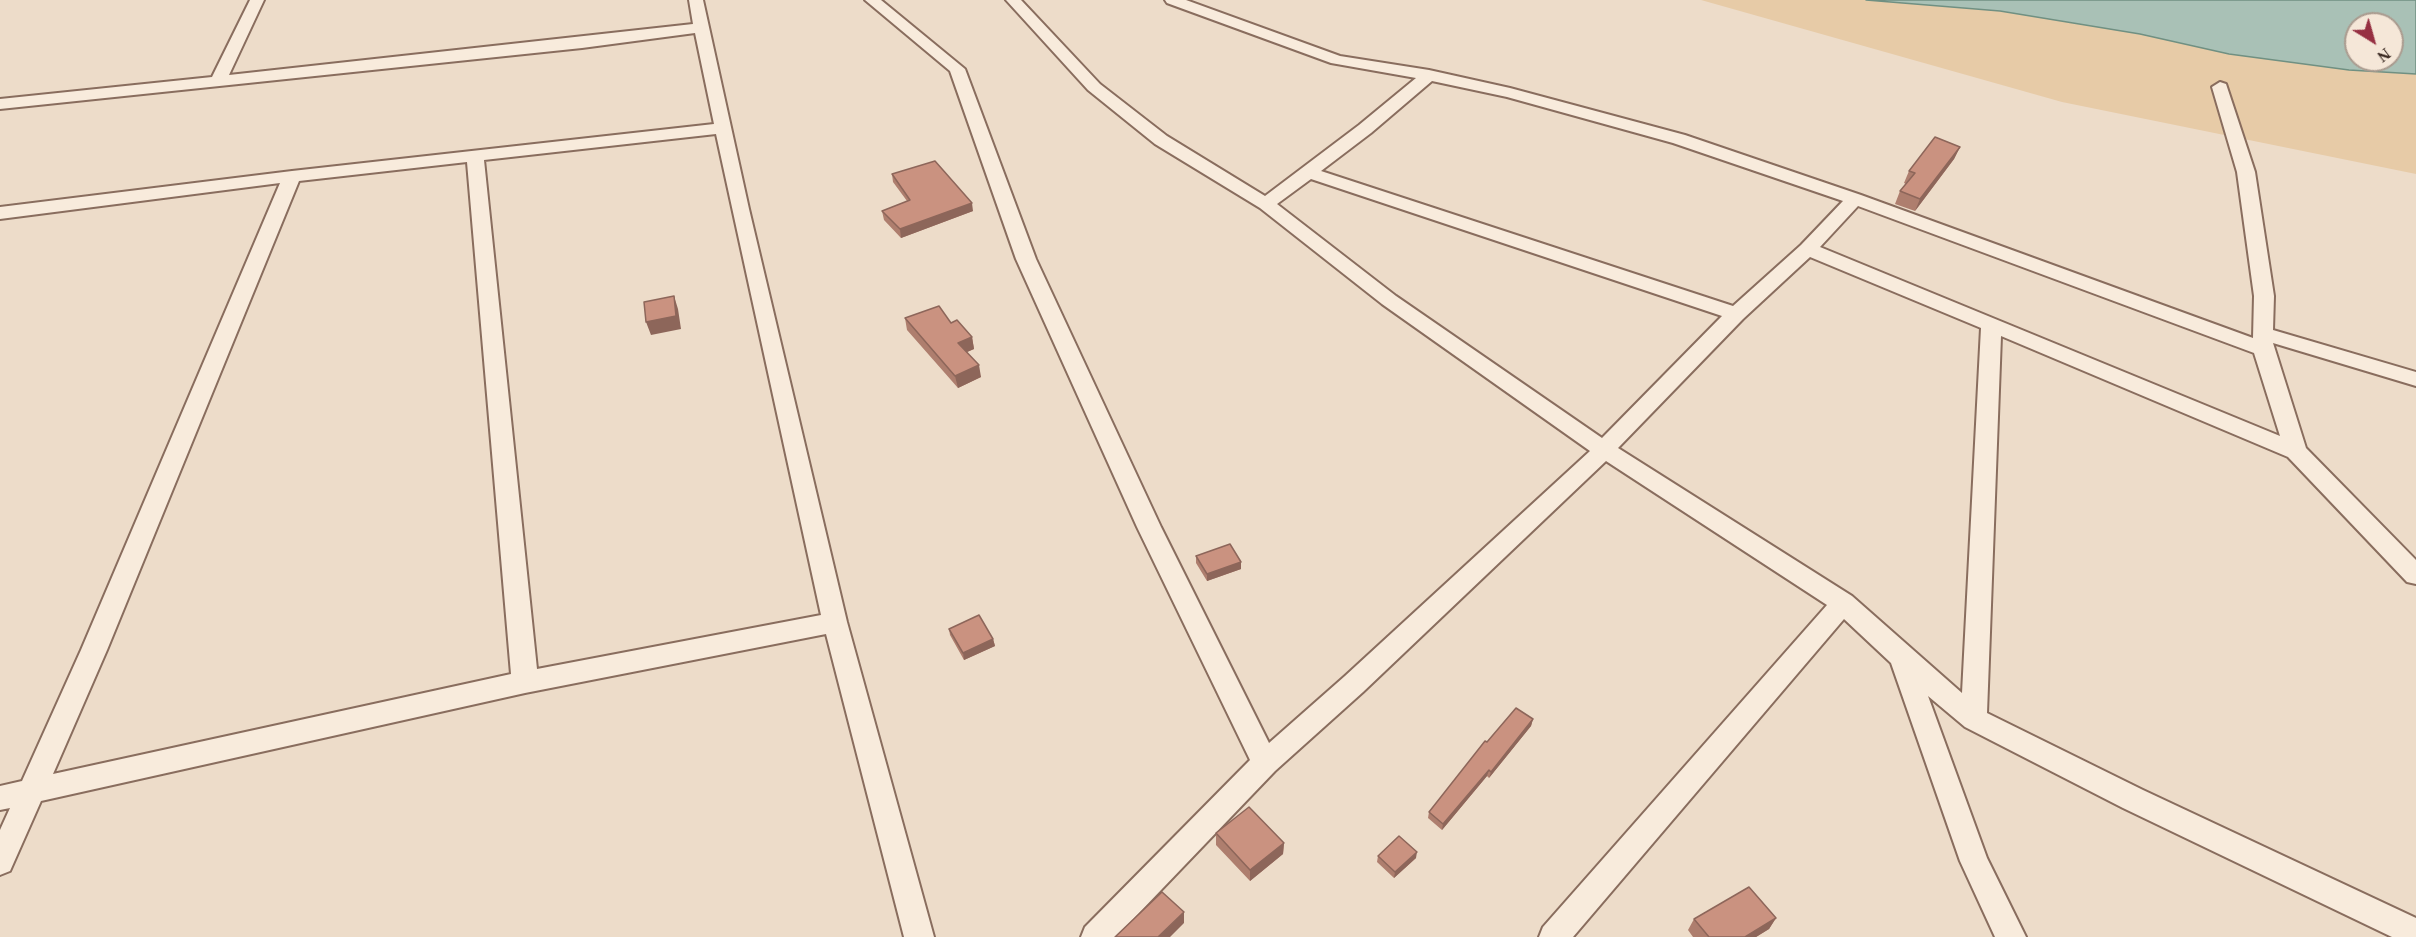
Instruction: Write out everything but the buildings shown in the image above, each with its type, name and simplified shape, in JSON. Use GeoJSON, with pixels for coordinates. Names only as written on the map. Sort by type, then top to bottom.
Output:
{"type":"FeatureCollection","features":[{"type":"Feature","properties":{"kind":"street"},"geometry":{"type":"LineString","coordinates":[[219,80],[257,0]]}},
{"type":"Feature","properties":{"kind":"street"},"geometry":{"type":"LineString","coordinates":[[696,0],[722,128],[835,622],[919,937]]}},
{"type":"Feature","properties":{"kind":"street"},"geometry":{"type":"LineString","coordinates":[[872,0],[957,69],[1026,260],[1149,528],[1265,763]]}},
{"type":"Feature","properties":{"kind":"street"},"geometry":{"type":"LineString","coordinates":[[1012,0],[1094,87],[1161,140],[1266,204],[1389,300],[1603,449],[1843,603],[1901,657],[1974,719],[2133,799],[2416,933]]}},
{"type":"Feature","properties":{"kind":"street"},"geometry":{"type":"LineString","coordinates":[[1172,0],[1337,60],[1429,75],[1560,106],[1679,139],[2262,341],[2416,379]]}},
{"type":"Feature","properties":{"kind":"street"},"geometry":{"type":"LineString","coordinates":[[0,104],[582,43],[701,28]]}},
{"type":"Feature","properties":{"kind":"street"},"geometry":{"type":"LineString","coordinates":[[1266,204],[1365,129],[1429,75]]}},
{"type":"Feature","properties":{"kind":"street"},"geometry":{"type":"LineString","coordinates":[[2220,87],[2246,172],[2264,296],[2262,341],[2296,451]]}},
{"type":"Feature","properties":{"kind":"street"},"geometry":{"type":"LineString","coordinates":[[0,213],[292,176],[722,128]]}},
{"type":"Feature","properties":{"kind":"street"},"geometry":{"type":"LineString","coordinates":[[475,156],[525,682]]}},
{"type":"Feature","properties":{"kind":"street"},"geometry":{"type":"LineString","coordinates":[[1308,172],[1736,314]]}},
{"type":"Feature","properties":{"kind":"street"},"geometry":{"type":"LineString","coordinates":[[0,862],[94,650],[292,176]]}},
{"type":"Feature","properties":{"kind":"street"},"geometry":{"type":"LineString","coordinates":[[1096,937],[1265,763],[1354,684],[1603,449],[1736,314],[1808,249],[1855,199]]}},
{"type":"Feature","properties":{"kind":"street"},"geometry":{"type":"LineString","coordinates":[[1808,249],[2296,451],[2416,575]]}},
{"type":"Feature","properties":{"kind":"street"},"geometry":{"type":"LineString","coordinates":[[1974,719],[1991,325]]}},
{"type":"Feature","properties":{"kind":"street"},"geometry":{"type":"LineString","coordinates":[[1554,937],[1843,603]]}},
{"type":"Feature","properties":{"kind":"street"},"geometry":{"type":"LineString","coordinates":[[0,798],[525,682],[835,622]]}},
{"type":"Feature","properties":{"kind":"street"},"geometry":{"type":"LineString","coordinates":[[1901,657],[1974,861],[2011,937]]}},
{"type":"Feature","properties":{"kind":"sand"},"geometry":{"type":"Polygon","coordinates":[[[1701,0],[1866,0],[2000,11],[2140,34],[2229,54],[2344,69],[2344,72],[2416,74],[2416,174],[2062,102],[1701,0]]]}},
{"type":"Feature","properties":{"kind":"shaded area"},"geometry":{"type":"Polygon","coordinates":[[[1866,0],[2416,0],[2416,74],[2382,72],[2404,72],[2404,12],[2344,12],[2344,69],[2229,54],[2140,34],[2000,11],[1866,0]]]}}]}
